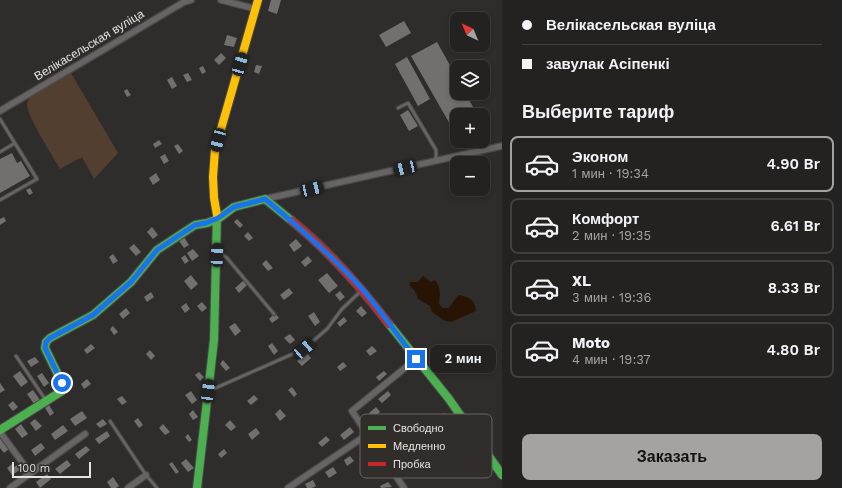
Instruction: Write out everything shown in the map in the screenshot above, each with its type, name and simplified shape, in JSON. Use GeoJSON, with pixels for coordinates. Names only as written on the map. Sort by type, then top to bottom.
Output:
{"type":"FeatureCollection","features":[{"type":"Feature","properties":{"kind":"street","name":"Велікасельская вуліца"},"geometry":{"type":"LineString","coordinates":[[0,111],[184,2],[191,0]]}},
{"type":"Feature","properties":{"kind":"street"},"geometry":{"type":"LineString","coordinates":[[221,0],[256,9]]}},
{"type":"Feature","properties":{"kind":"street"},"geometry":{"type":"LineString","coordinates":[[197,488],[214,340],[218,218],[214,198],[213,177],[215,150],[258,0]]}},
{"type":"Feature","properties":{"kind":"street"},"geometry":{"type":"LineString","coordinates":[[30,473],[0,431],[62,391],[63,387],[45,348],[46,342],[50,338],[93,315],[131,282],[157,250],[195,225],[206,223],[218,218],[234,207],[502,146]]}},
{"type":"Feature","properties":{"kind":"street"},"geometry":{"type":"LineString","coordinates":[[265,199],[305,232],[334,259],[362,289],[459,414]]}},
{"type":"Feature","properties":{"kind":"street"},"geometry":{"type":"LineString","coordinates":[[360,422],[352,411],[416,359]]}},
{"type":"Feature","properties":{"kind":"street"},"geometry":{"type":"LineString","coordinates":[[10,488],[85,434]]}},
{"type":"Feature","properties":{"kind":"street"},"geometry":{"type":"LineString","coordinates":[[288,488],[360,439]]}},
{"type":"Feature","properties":{"kind":"street"},"geometry":{"type":"LineString","coordinates":[[492,461],[502,475]]}},
{"type":"Feature","properties":{"kind":"street"},"geometry":{"type":"LineString","coordinates":[[128,488],[146,475]]}},
{"type":"Feature","properties":{"kind":"street"},"geometry":{"type":"LineString","coordinates":[[397,478],[404,488]]}},
{"type":"Feature","properties":{"kind":"lane"},"geometry":{"type":"LineString","coordinates":[[398,108],[408,103],[436,150],[436,160]]}},
{"type":"Feature","properties":{"kind":"lane"},"geometry":{"type":"LineString","coordinates":[[0,119],[37,180],[0,200]]}},
{"type":"Feature","properties":{"kind":"lane"},"geometry":{"type":"LineString","coordinates":[[0,152],[15,143]]}},
{"type":"Feature","properties":{"kind":"lane"},"geometry":{"type":"LineString","coordinates":[[217,255],[223,255],[227,258],[274,314]]}},
{"type":"Feature","properties":{"kind":"lane"},"geometry":{"type":"LineString","coordinates":[[208,391],[304,349],[327,329],[342,309],[362,289]]}},
{"type":"Feature","properties":{"kind":"lane"},"geometry":{"type":"LineString","coordinates":[[16,356],[46,401]]}},
{"type":"Feature","properties":{"kind":"lane"},"geometry":{"type":"LineString","coordinates":[[110,421],[146,475],[157,488]]}},
{"type":"Feature","properties":{"kind":"shaded area"},"geometry":{"type":"Polygon","coordinates":[[[71,73],[118,153],[94,179],[82,157],[60,169],[36,128],[28,111],[27,105],[31,96],[71,73]]]}},
{"type":"Feature","properties":{"kind":"shaded area"},"geometry":{"type":"Polygon","coordinates":[[[423,276],[431,282],[435,280],[437,283],[440,291],[439,304],[443,308],[448,308],[459,295],[471,300],[475,304],[476,311],[451,322],[445,321],[432,312],[430,306],[418,299],[415,291],[409,285],[411,282],[418,282],[423,276]]]}},
{"type":"Feature","properties":{"kind":"building"},"geometry":{"type":"Polygon","coordinates":[[[271,0],[281,0],[277,14],[268,11],[271,0]]]}},
{"type":"Feature","properties":{"kind":"building"},"geometry":{"type":"Polygon","coordinates":[[[404,21],[411,33],[386,47],[379,35],[404,21]]]}},
{"type":"Feature","properties":{"kind":"building"},"geometry":{"type":"Polygon","coordinates":[[[227,35],[237,38],[234,47],[224,45],[227,35]]]}},
{"type":"Feature","properties":{"kind":"building"},"geometry":{"type":"Polygon","coordinates":[[[437,42],[450,65],[450,100],[469,100],[474,108],[450,108],[450,124],[411,56],[437,42]]]}},
{"type":"Feature","properties":{"kind":"building"},"geometry":{"type":"Polygon","coordinates":[[[221,53],[226,58],[219,65],[214,60],[221,53]]]}},
{"type":"Feature","properties":{"kind":"building"},"geometry":{"type":"Polygon","coordinates":[[[407,57],[430,99],[418,106],[395,64],[407,57]]]}},
{"type":"Feature","properties":{"kind":"building"},"geometry":{"type":"Polygon","coordinates":[[[256,65],[262,66],[259,74],[254,72],[256,65]]]}},
{"type":"Feature","properties":{"kind":"building"},"geometry":{"type":"Polygon","coordinates":[[[203,66],[206,72],[202,74],[199,68],[203,66]]]}},
{"type":"Feature","properties":{"kind":"building"},"geometry":{"type":"Polygon","coordinates":[[[188,73],[192,80],[187,82],[183,75],[188,73]]]}},
{"type":"Feature","properties":{"kind":"building"},"geometry":{"type":"Polygon","coordinates":[[[172,77],[177,86],[172,89],[167,80],[172,77]]]}},
{"type":"Feature","properties":{"kind":"building"},"geometry":{"type":"Polygon","coordinates":[[[127,89],[131,95],[127,97],[124,91],[127,89]]]}},
{"type":"Feature","properties":{"kind":"building"},"geometry":{"type":"Polygon","coordinates":[[[408,110],[418,126],[409,131],[400,115],[408,110]]]}},
{"type":"Feature","properties":{"kind":"building"},"geometry":{"type":"Polygon","coordinates":[[[159,140],[162,144],[155,148],[153,144],[159,140]]]}},
{"type":"Feature","properties":{"kind":"building"},"geometry":{"type":"Polygon","coordinates":[[[178,144],[183,151],[179,154],[174,146],[178,144]]]}},
{"type":"Feature","properties":{"kind":"building"},"geometry":{"type":"Polygon","coordinates":[[[12,153],[17,163],[21,161],[30,176],[0,193],[0,159],[12,153]]]}},
{"type":"Feature","properties":{"kind":"building"},"geometry":{"type":"Polygon","coordinates":[[[165,154],[169,161],[164,164],[160,157],[165,154]]]}},
{"type":"Feature","properties":{"kind":"building"},"geometry":{"type":"Polygon","coordinates":[[[156,173],[160,180],[153,185],[149,178],[156,173]]]}},
{"type":"Feature","properties":{"kind":"building"},"geometry":{"type":"Polygon","coordinates":[[[30,188],[33,193],[29,195],[26,190],[30,188]]]}},
{"type":"Feature","properties":{"kind":"building"},"geometry":{"type":"Polygon","coordinates":[[[4,217],[6,221],[0,225],[0,219],[4,217]]]}},
{"type":"Feature","properties":{"kind":"building"},"geometry":{"type":"Polygon","coordinates":[[[237,219],[243,225],[240,228],[234,222],[237,219]]]}},
{"type":"Feature","properties":{"kind":"building"},"geometry":{"type":"Polygon","coordinates":[[[152,227],[158,235],[153,239],[147,232],[152,227]]]}},
{"type":"Feature","properties":{"kind":"building"},"geometry":{"type":"Polygon","coordinates":[[[248,232],[253,238],[249,241],[244,236],[248,232]]]}},
{"type":"Feature","properties":{"kind":"building"},"geometry":{"type":"Polygon","coordinates":[[[184,237],[189,245],[184,248],[179,241],[184,237]]]}},
{"type":"Feature","properties":{"kind":"building"},"geometry":{"type":"Polygon","coordinates":[[[296,239],[302,246],[294,252],[289,245],[296,239]]]}},
{"type":"Feature","properties":{"kind":"building"},"geometry":{"type":"Polygon","coordinates":[[[134,244],[141,252],[136,256],[129,248],[134,244]]]}},
{"type":"Feature","properties":{"kind":"building"},"geometry":{"type":"Polygon","coordinates":[[[193,249],[199,256],[192,261],[187,253],[193,249]]]}},
{"type":"Feature","properties":{"kind":"building"},"geometry":{"type":"Polygon","coordinates":[[[113,254],[118,261],[113,264],[109,257],[113,254]]]}},
{"type":"Feature","properties":{"kind":"building"},"geometry":{"type":"Polygon","coordinates":[[[185,255],[189,261],[185,264],[181,258],[185,255]]]}},
{"type":"Feature","properties":{"kind":"building"},"geometry":{"type":"Polygon","coordinates":[[[308,256],[312,261],[305,267],[301,262],[308,256]]]}},
{"type":"Feature","properties":{"kind":"building"},"geometry":{"type":"Polygon","coordinates":[[[266,260],[273,268],[268,271],[262,264],[266,260]]]}},
{"type":"Feature","properties":{"kind":"building"},"geometry":{"type":"Polygon","coordinates":[[[327,273],[338,286],[329,293],[318,280],[327,273]]]}},
{"type":"Feature","properties":{"kind":"building"},"geometry":{"type":"Polygon","coordinates":[[[191,275],[198,284],[191,290],[184,281],[191,275]]]}},
{"type":"Feature","properties":{"kind":"building"},"geometry":{"type":"Polygon","coordinates":[[[243,281],[247,285],[239,293],[235,288],[243,281]]]}},
{"type":"Feature","properties":{"kind":"building"},"geometry":{"type":"Polygon","coordinates":[[[289,288],[293,293],[284,300],[280,295],[289,288]]]}},
{"type":"Feature","properties":{"kind":"building"},"geometry":{"type":"Polygon","coordinates":[[[340,291],[345,297],[340,301],[335,295],[340,291]]]}},
{"type":"Feature","properties":{"kind":"building"},"geometry":{"type":"Polygon","coordinates":[[[151,292],[154,297],[147,302],[144,297],[151,292]]]}},
{"type":"Feature","properties":{"kind":"building"},"geometry":{"type":"Polygon","coordinates":[[[202,302],[207,308],[202,312],[197,306],[202,302]]]}},
{"type":"Feature","properties":{"kind":"building"},"geometry":{"type":"Polygon","coordinates":[[[186,303],[190,309],[185,313],[181,307],[186,303]]]}},
{"type":"Feature","properties":{"kind":"building"},"geometry":{"type":"Polygon","coordinates":[[[361,306],[367,313],[362,317],[356,311],[361,306]]]}},
{"type":"Feature","properties":{"kind":"building"},"geometry":{"type":"Polygon","coordinates":[[[126,308],[130,313],[123,319],[119,314],[126,308]]]}},
{"type":"Feature","properties":{"kind":"building"},"geometry":{"type":"Polygon","coordinates":[[[314,312],[320,322],[315,326],[308,316],[314,312]]]}},
{"type":"Feature","properties":{"kind":"building"},"geometry":{"type":"Polygon","coordinates":[[[275,313],[279,318],[272,323],[269,319],[275,313]]]}},
{"type":"Feature","properties":{"kind":"building"},"geometry":{"type":"Polygon","coordinates":[[[344,317],[347,321],[340,327],[337,323],[344,317]]]}},
{"type":"Feature","properties":{"kind":"building"},"geometry":{"type":"Polygon","coordinates":[[[235,323],[241,331],[235,336],[229,327],[235,323]]]}},
{"type":"Feature","properties":{"kind":"building"},"geometry":{"type":"Polygon","coordinates":[[[113,326],[118,332],[114,335],[110,329],[113,326]]]}},
{"type":"Feature","properties":{"kind":"building"},"geometry":{"type":"Polygon","coordinates":[[[290,334],[295,340],[290,344],[284,338],[290,334]]]}},
{"type":"Feature","properties":{"kind":"building"},"geometry":{"type":"Polygon","coordinates":[[[272,343],[278,351],[274,355],[268,346],[272,343]]]}},
{"type":"Feature","properties":{"kind":"building"},"geometry":{"type":"Polygon","coordinates":[[[91,344],[95,348],[87,354],[84,350],[91,344]]]}},
{"type":"Feature","properties":{"kind":"building"},"geometry":{"type":"Polygon","coordinates":[[[372,346],[377,351],[370,356],[366,351],[372,346]]]}},
{"type":"Feature","properties":{"kind":"building"},"geometry":{"type":"Polygon","coordinates":[[[150,350],[155,356],[151,360],[146,354],[150,350]]]}},
{"type":"Feature","properties":{"kind":"building"},"geometry":{"type":"Polygon","coordinates":[[[307,353],[311,358],[302,366],[297,361],[307,353]]]}},
{"type":"Feature","properties":{"kind":"building"},"geometry":{"type":"Polygon","coordinates":[[[35,357],[39,362],[31,367],[27,361],[35,357]]]}},
{"type":"Feature","properties":{"kind":"building"},"geometry":{"type":"Polygon","coordinates":[[[223,360],[230,368],[226,371],[220,364],[223,360]]]}},
{"type":"Feature","properties":{"kind":"building"},"geometry":{"type":"Polygon","coordinates":[[[343,362],[347,366],[340,371],[337,367],[343,362]]]}},
{"type":"Feature","properties":{"kind":"building"},"geometry":{"type":"Polygon","coordinates":[[[20,371],[28,382],[21,387],[13,376],[20,371]]]}},
{"type":"Feature","properties":{"kind":"building"},"geometry":{"type":"Polygon","coordinates":[[[384,371],[387,374],[379,381],[376,377],[384,371]]]}},
{"type":"Feature","properties":{"kind":"building"},"geometry":{"type":"Polygon","coordinates":[[[199,372],[204,377],[200,381],[195,375],[199,372]]]}},
{"type":"Feature","properties":{"kind":"building"},"geometry":{"type":"Polygon","coordinates":[[[42,373],[49,383],[44,387],[37,376],[42,373]]]}},
{"type":"Feature","properties":{"kind":"building"},"geometry":{"type":"Polygon","coordinates":[[[87,379],[91,384],[84,389],[81,384],[87,379]]]}},
{"type":"Feature","properties":{"kind":"building"},"geometry":{"type":"Polygon","coordinates":[[[0,383],[5,390],[0,393],[0,383]]]}},
{"type":"Feature","properties":{"kind":"building"},"geometry":{"type":"Polygon","coordinates":[[[292,387],[297,394],[294,397],[288,390],[292,387]]]}},
{"type":"Feature","properties":{"kind":"building"},"geometry":{"type":"Polygon","coordinates":[[[33,390],[40,400],[34,404],[27,394],[33,390]]]}},
{"type":"Feature","properties":{"kind":"building"},"geometry":{"type":"Polygon","coordinates":[[[191,391],[197,400],[192,404],[185,395],[191,391]]]}},
{"type":"Feature","properties":{"kind":"building"},"geometry":{"type":"Polygon","coordinates":[[[388,391],[391,395],[382,403],[378,399],[388,391]]]}},
{"type":"Feature","properties":{"kind":"building"},"geometry":{"type":"Polygon","coordinates":[[[254,395],[258,399],[251,405],[247,401],[254,395]]]}},
{"type":"Feature","properties":{"kind":"building"},"geometry":{"type":"Polygon","coordinates":[[[122,396],[127,402],[122,405],[117,399],[122,396]]]}},
{"type":"Feature","properties":{"kind":"building"},"geometry":{"type":"Polygon","coordinates":[[[13,401],[18,407],[13,411],[8,405],[13,401]]]}},
{"type":"Feature","properties":{"kind":"building"},"geometry":{"type":"Polygon","coordinates":[[[49,405],[54,413],[50,416],[45,408],[49,405]]]}},
{"type":"Feature","properties":{"kind":"building"},"geometry":{"type":"Polygon","coordinates":[[[376,407],[380,412],[378,414],[369,413],[376,407]]]}},
{"type":"Feature","properties":{"kind":"building"},"geometry":{"type":"Polygon","coordinates":[[[280,409],[286,416],[280,421],[275,414],[280,409]]]}},
{"type":"Feature","properties":{"kind":"building"},"geometry":{"type":"Polygon","coordinates":[[[193,410],[198,417],[193,420],[189,414],[193,410]]]}},
{"type":"Feature","properties":{"kind":"building"},"geometry":{"type":"Polygon","coordinates":[[[82,411],[87,418],[75,426],[70,419],[82,411]]]}},
{"type":"Feature","properties":{"kind":"building"},"geometry":{"type":"Polygon","coordinates":[[[138,418],[143,425],[139,428],[134,421],[138,418]]]}},
{"type":"Feature","properties":{"kind":"building"},"geometry":{"type":"Polygon","coordinates":[[[35,419],[42,426],[36,431],[30,423],[35,419]]]}},
{"type":"Feature","properties":{"kind":"building"},"geometry":{"type":"Polygon","coordinates":[[[103,419],[107,424],[100,428],[96,424],[103,419]]]}},
{"type":"Feature","properties":{"kind":"building"},"geometry":{"type":"Polygon","coordinates":[[[230,420],[236,427],[231,431],[225,425],[230,420]]]}},
{"type":"Feature","properties":{"kind":"building"},"geometry":{"type":"Polygon","coordinates":[[[21,424],[28,434],[22,438],[15,429],[21,424]]]}},
{"type":"Feature","properties":{"kind":"building"},"geometry":{"type":"Polygon","coordinates":[[[163,424],[170,432],[165,435],[159,428],[163,424]]]}},
{"type":"Feature","properties":{"kind":"building"},"geometry":{"type":"Polygon","coordinates":[[[63,425],[68,431],[55,440],[51,434],[63,425]]]}},
{"type":"Feature","properties":{"kind":"building"},"geometry":{"type":"Polygon","coordinates":[[[350,427],[354,432],[344,440],[340,435],[350,427]]]}},
{"type":"Feature","properties":{"kind":"building"},"geometry":{"type":"Polygon","coordinates":[[[256,428],[260,433],[252,440],[248,434],[256,428]]]}},
{"type":"Feature","properties":{"kind":"building"},"geometry":{"type":"Polygon","coordinates":[[[107,431],[110,436],[99,444],[95,439],[107,431]]]}},
{"type":"Feature","properties":{"kind":"building"},"geometry":{"type":"Polygon","coordinates":[[[188,434],[192,440],[189,442],[185,437],[188,434]]]}},
{"type":"Feature","properties":{"kind":"building"},"geometry":{"type":"Polygon","coordinates":[[[326,436],[330,440],[322,447],[318,443],[326,436]]]}},
{"type":"Feature","properties":{"kind":"building"},"geometry":{"type":"Polygon","coordinates":[[[0,437],[9,449],[4,453],[0,448],[0,437]]]}},
{"type":"Feature","properties":{"kind":"building"},"geometry":{"type":"Polygon","coordinates":[[[41,443],[45,448],[35,456],[31,450],[41,443]]]}},
{"type":"Feature","properties":{"kind":"building"},"geometry":{"type":"Polygon","coordinates":[[[86,446],[90,450],[79,459],[75,454],[86,446]]]}},
{"type":"Feature","properties":{"kind":"building"},"geometry":{"type":"Polygon","coordinates":[[[224,449],[227,453],[221,458],[218,454],[224,449]]]}},
{"type":"Feature","properties":{"kind":"building"},"geometry":{"type":"Polygon","coordinates":[[[350,456],[354,461],[347,466],[344,460],[350,456]]]}},
{"type":"Feature","properties":{"kind":"building"},"geometry":{"type":"Polygon","coordinates":[[[186,459],[194,468],[188,472],[181,463],[186,459]]]}},
{"type":"Feature","properties":{"kind":"building"},"geometry":{"type":"Polygon","coordinates":[[[67,460],[71,465],[60,474],[55,469],[67,460]]]}},
{"type":"Feature","properties":{"kind":"building"},"geometry":{"type":"Polygon","coordinates":[[[172,462],[179,472],[176,474],[169,464],[172,462]]]}},
{"type":"Feature","properties":{"kind":"building"},"geometry":{"type":"Polygon","coordinates":[[[20,463],[23,468],[12,475],[7,468],[12,464],[14,467],[20,463]]]}},
{"type":"Feature","properties":{"kind":"building"},"geometry":{"type":"Polygon","coordinates":[[[333,467],[337,473],[329,478],[325,472],[333,467]]]}},
{"type":"Feature","properties":{"kind":"building"},"geometry":{"type":"Polygon","coordinates":[[[47,474],[51,479],[40,488],[36,482],[47,474]]]}},
{"type":"Feature","properties":{"kind":"building"},"geometry":{"type":"Polygon","coordinates":[[[113,477],[119,486],[116,488],[111,488],[107,482],[113,477]]]}},
{"type":"Feature","properties":{"kind":"building"},"geometry":{"type":"Polygon","coordinates":[[[313,480],[316,486],[307,488],[305,484],[313,480]]]}},
{"type":"Feature","properties":{"kind":"building"},"geometry":{"type":"Polygon","coordinates":[[[388,482],[392,487],[381,488],[380,486],[388,482]]]}},
{"type":"Feature","properties":{"kind":"traffic: fast"},"geometry":{"type":"LineString","coordinates":[[0,430],[62,391],[62,383],[45,348],[46,342],[50,338],[93,315],[131,282],[157,250],[195,225],[218,219],[234,207],[265,199],[292,221]]}},
{"type":"Feature","properties":{"kind":"traffic: fast"},"geometry":{"type":"LineString","coordinates":[[197,488],[214,340],[217,215]]}},
{"type":"Feature","properties":{"kind":"traffic: fast"},"geometry":{"type":"LineString","coordinates":[[389,324],[459,414]]}},
{"type":"Feature","properties":{"kind":"traffic: fast"},"geometry":{"type":"LineString","coordinates":[[492,461],[502,475]]}},
{"type":"Feature","properties":{"kind":"traffic: slow"},"geometry":{"type":"LineString","coordinates":[[217,215],[214,198],[213,177],[215,150],[258,0]]}},
{"type":"Feature","properties":{"kind":"traffic: jam"},"geometry":{"type":"LineString","coordinates":[[292,221],[319,244],[344,270],[389,324]]}},
{"type":"Feature","properties":{"kind":"route"},"geometry":{"type":"LineString","coordinates":[[62,383],[45,348],[46,342],[50,338],[93,315],[131,282],[157,250],[195,225],[206,223],[218,218],[234,207],[265,199],[305,232],[334,259],[362,289],[416,359]]}}]}
